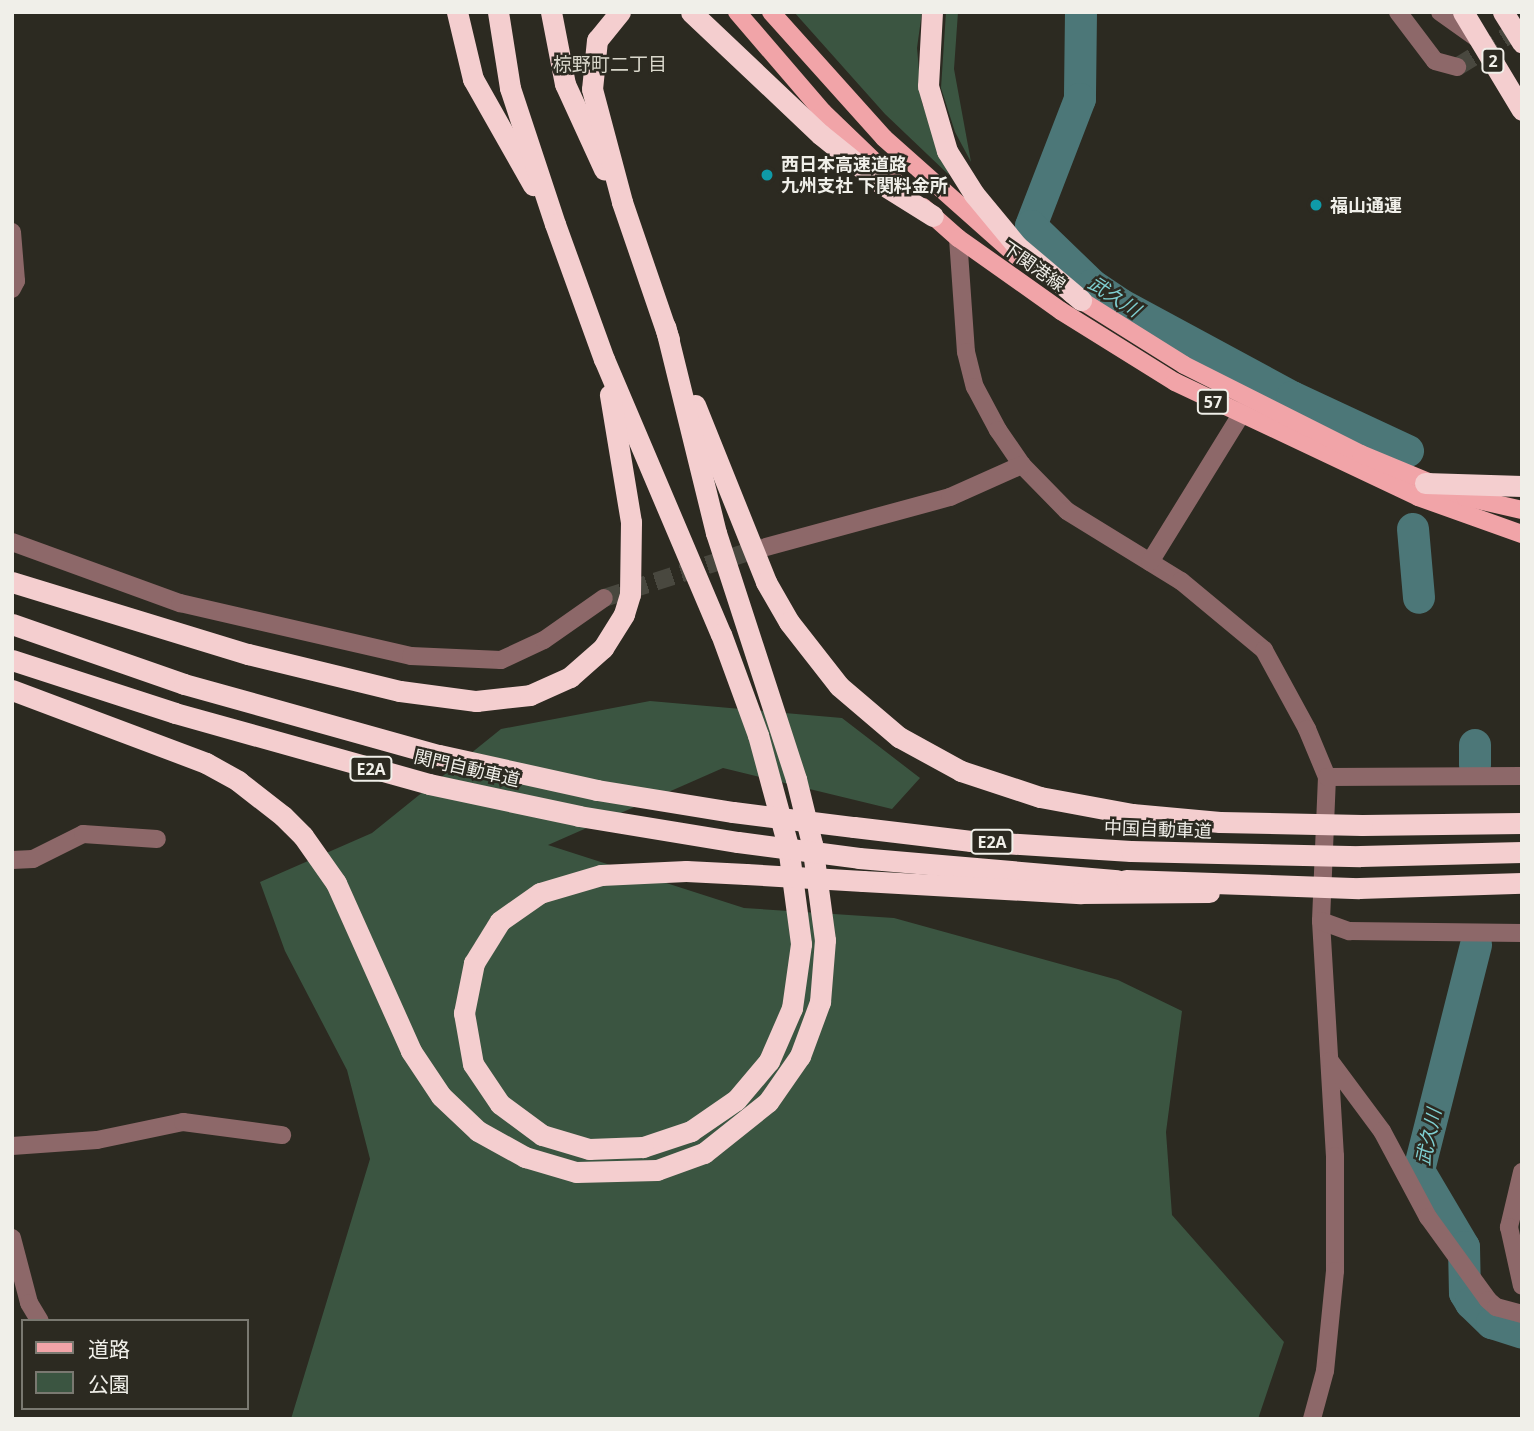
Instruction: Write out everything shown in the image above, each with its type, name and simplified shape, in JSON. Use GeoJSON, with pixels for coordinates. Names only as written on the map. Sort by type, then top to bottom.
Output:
{"type":"FeatureCollection","features":[{"type":"Feature","properties":{"kind":"highway"},"geometry":{"type":"LineString","coordinates":[[457,12],[473,79],[555,224]]}},
{"type":"Feature","properties":{"kind":"highway"},"geometry":{"type":"LineString","coordinates":[[498,12],[510,88],[555,224],[604,359],[721,634],[758,736],[799,909],[799,976],[782,1036],[754,1082],[719,1115],[670,1141],[616,1150],[564,1144],[520,1122],[500,1104],[473,1063],[464,1013],[474,963],[500,921],[540,893],[590,878],[642,872],[746,874],[863,881],[1081,893],[1316,888]]}},
{"type":"Feature","properties":{"kind":"highway"},"geometry":{"type":"LineString","coordinates":[[551,12],[575,111],[622,202]]}},
{"type":"Feature","properties":{"kind":"highway"},"geometry":{"type":"LineString","coordinates":[[620,12],[597,40],[591,71],[595,105],[622,202],[665,327],[766,582],[807,648],[839,686],[899,737],[961,771],[1040,797],[1132,814],[1220,822],[1362,825],[1522,823]]}},
{"type":"Feature","properties":{"kind":"highway"},"geometry":{"type":"LineString","coordinates":[[691,12],[829,142],[933,216]]}},
{"type":"Feature","properties":{"kind":"highway"},"geometry":{"type":"LineString","coordinates":[[932,12],[928,86],[947,151],[974,194],[1017,246],[1082,300]]}},
{"type":"Feature","properties":{"kind":"highway","name":"2"},"geometry":{"type":"LineString","coordinates":[[1463,12],[1522,110]]}},
{"type":"Feature","properties":{"kind":"highway","name":"2"},"geometry":{"type":"LineString","coordinates":[[1503,12],[1522,43]]}},
{"type":"Feature","properties":{"kind":"highway"},"geometry":{"type":"LineString","coordinates":[[12,690],[206,763],[283,816],[320,857],[336,883],[418,1063],[441,1096],[478,1131],[525,1157],[576,1172],[657,1170],[704,1153],[768,1102],[800,1056],[820,1002],[825,940],[812,844],[796,779],[716,533],[665,327]]}},
{"type":"Feature","properties":{"kind":"highway"},"geometry":{"type":"LineString","coordinates":[[12,582],[173,633],[400,691],[476,701],[517,698],[553,687],[603,649],[624,614],[630,594],[631,522],[604,359]]}},
{"type":"Feature","properties":{"kind":"highway"},"geometry":{"type":"LineString","coordinates":[[1425,483],[1522,486]]}},
{"type":"Feature","properties":{"kind":"highway","name":"関門自動車道"},"geometry":{"type":"LineString","coordinates":[[12,624],[184,684],[439,755],[597,790],[793,819]]}},
{"type":"Feature","properties":{"kind":"highway","name":"関門自動車道"},"geometry":{"type":"LineString","coordinates":[[12,660],[187,717],[429,784],[579,816],[738,842],[859,858],[1126,880],[1316,888]]}},
{"type":"Feature","properties":{"kind":"highway","name":"中国自動車道"},"geometry":{"type":"LineString","coordinates":[[793,819],[971,841],[1130,851],[1360,856],[1522,852]]}},
{"type":"Feature","properties":{"kind":"highway","name":"E2A"},"geometry":{"type":"LineString","coordinates":[[1316,888],[1522,883]]}},
{"type":"Feature","properties":{"kind":"main road","name":"下関港線"},"geometry":{"type":"LineString","coordinates":[[737,12],[822,112],[933,216],[958,238],[1121,350],[1240,416],[1418,497],[1522,534]]}},
{"type":"Feature","properties":{"kind":"main road","name":"下関港線"},"geometry":{"type":"LineString","coordinates":[[771,12],[884,138],[1019,258],[1082,300],[1184,365],[1425,483],[1522,510]]}},
{"type":"Feature","properties":{"kind":"street"},"geometry":{"type":"LineString","coordinates":[[1398,12],[1435,61],[1457,66]]}},
{"type":"Feature","properties":{"kind":"street"},"geometry":{"type":"LineString","coordinates":[[1440,12],[1480,41]]}},
{"type":"Feature","properties":{"kind":"street"},"geometry":{"type":"LineString","coordinates":[[12,232],[16,281],[12,289]]}},
{"type":"Feature","properties":{"kind":"street"},"geometry":{"type":"LineString","coordinates":[[958,238],[966,352],[975,387],[1021,464],[1084,524],[1150,562],[1211,603],[1264,650],[1307,729],[1327,777],[1321,921],[1330,1061],[1335,1271],[1325,1371],[1312,1419]]}},
{"type":"Feature","properties":{"kind":"street"},"geometry":{"type":"LineString","coordinates":[[1150,562],[1251,399]]}},
{"type":"Feature","properties":{"kind":"street"},"geometry":{"type":"LineString","coordinates":[[766,547],[950,497],[1021,464]]}},
{"type":"Feature","properties":{"kind":"street"},"geometry":{"type":"LineString","coordinates":[[12,542],[180,603],[411,656],[501,660],[544,640],[604,598]]}},
{"type":"Feature","properties":{"kind":"street"},"geometry":{"type":"LineString","coordinates":[[1327,777],[1522,776]]}},
{"type":"Feature","properties":{"kind":"street"},"geometry":{"type":"LineString","coordinates":[[12,860],[33,859],[83,834],[157,839]]}},
{"type":"Feature","properties":{"kind":"street"},"geometry":{"type":"LineString","coordinates":[[1321,921],[1349,932],[1522,933]]}},
{"type":"Feature","properties":{"kind":"street"},"geometry":{"type":"LineString","coordinates":[[1330,1061],[1381,1131],[1451,1250],[1473,1279],[1496,1307],[1522,1314]]}},
{"type":"Feature","properties":{"kind":"street"},"geometry":{"type":"LineString","coordinates":[[12,1146],[97,1140],[183,1122],[282,1135]]}},
{"type":"Feature","properties":{"kind":"street"},"geometry":{"type":"LineString","coordinates":[[1522,1172],[1509,1227],[1522,1286]]}},
{"type":"Feature","properties":{"kind":"street"},"geometry":{"type":"LineString","coordinates":[[12,1238],[29,1303],[39,1319]]}},
{"type":"Feature","properties":{"kind":"green space"},"geometry":{"type":"Polygon","coordinates":[[[794,12],[922,12],[917,48],[922,103],[949,175],[885,114],[794,12]]]}},
{"type":"Feature","properties":{"kind":"green space"},"geometry":{"type":"Polygon","coordinates":[[[946,12],[958,12],[954,69],[971,162],[955,132],[941,88],[946,12]]]}},
{"type":"Feature","properties":{"kind":"green space"},"geometry":{"type":"Polygon","coordinates":[[[650,701],[842,718],[920,778],[892,809],[723,768],[548,845],[744,908],[894,918],[1118,980],[1182,1011],[1166,1132],[1172,1215],[1284,1342],[1258,1419],[291,1419],[370,1159],[347,1070],[285,951],[260,882],[372,833],[501,729],[650,701]]]}},
{"type":"Feature","properties":{"kind":"waterway","name":"武久川"},"geometry":{"type":"LineString","coordinates":[[1081,12],[1080,99],[1031,226],[1092,285],[1120,304],[1292,397],[1408,451]]}},
{"type":"Feature","properties":{"kind":"waterway","name":"武久川"},"geometry":{"type":"LineString","coordinates":[[1413,529],[1419,598]]}},
{"type":"Feature","properties":{"kind":"waterway","name":"武久川"},"geometry":{"type":"LineString","coordinates":[[1475,745],[1475,765]]}},
{"type":"Feature","properties":{"kind":"waterway","name":"武久川"},"geometry":{"type":"LineString","coordinates":[[1476,945],[1419,1171],[1464,1247],[1465,1293],[1471,1303],[1492,1323],[1522,1333]]}},
{"type":"Feature","properties":{"kind":"tunnel"},"geometry":{"type":"LineString","coordinates":[[1457,67],[1522,27]]}},
{"type":"Feature","properties":{"kind":"tunnel"},"geometry":{"type":"LineString","coordinates":[[604,598],[764,547]]}},
{"type":"Feature","properties":{"kind":"place","name":"西日本高速道路 九州支社 下関料金所"},"geometry":{"type":"Point","coordinates":[767,175]}},
{"type":"Feature","properties":{"kind":"place","name":"福山通運"},"geometry":{"type":"Point","coordinates":[1316,205]}},
{"type":"Feature","properties":{"kind":"district","name":"椋野町二丁目"},"geometry":{"type":"Point","coordinates":[610,65]}}]}
